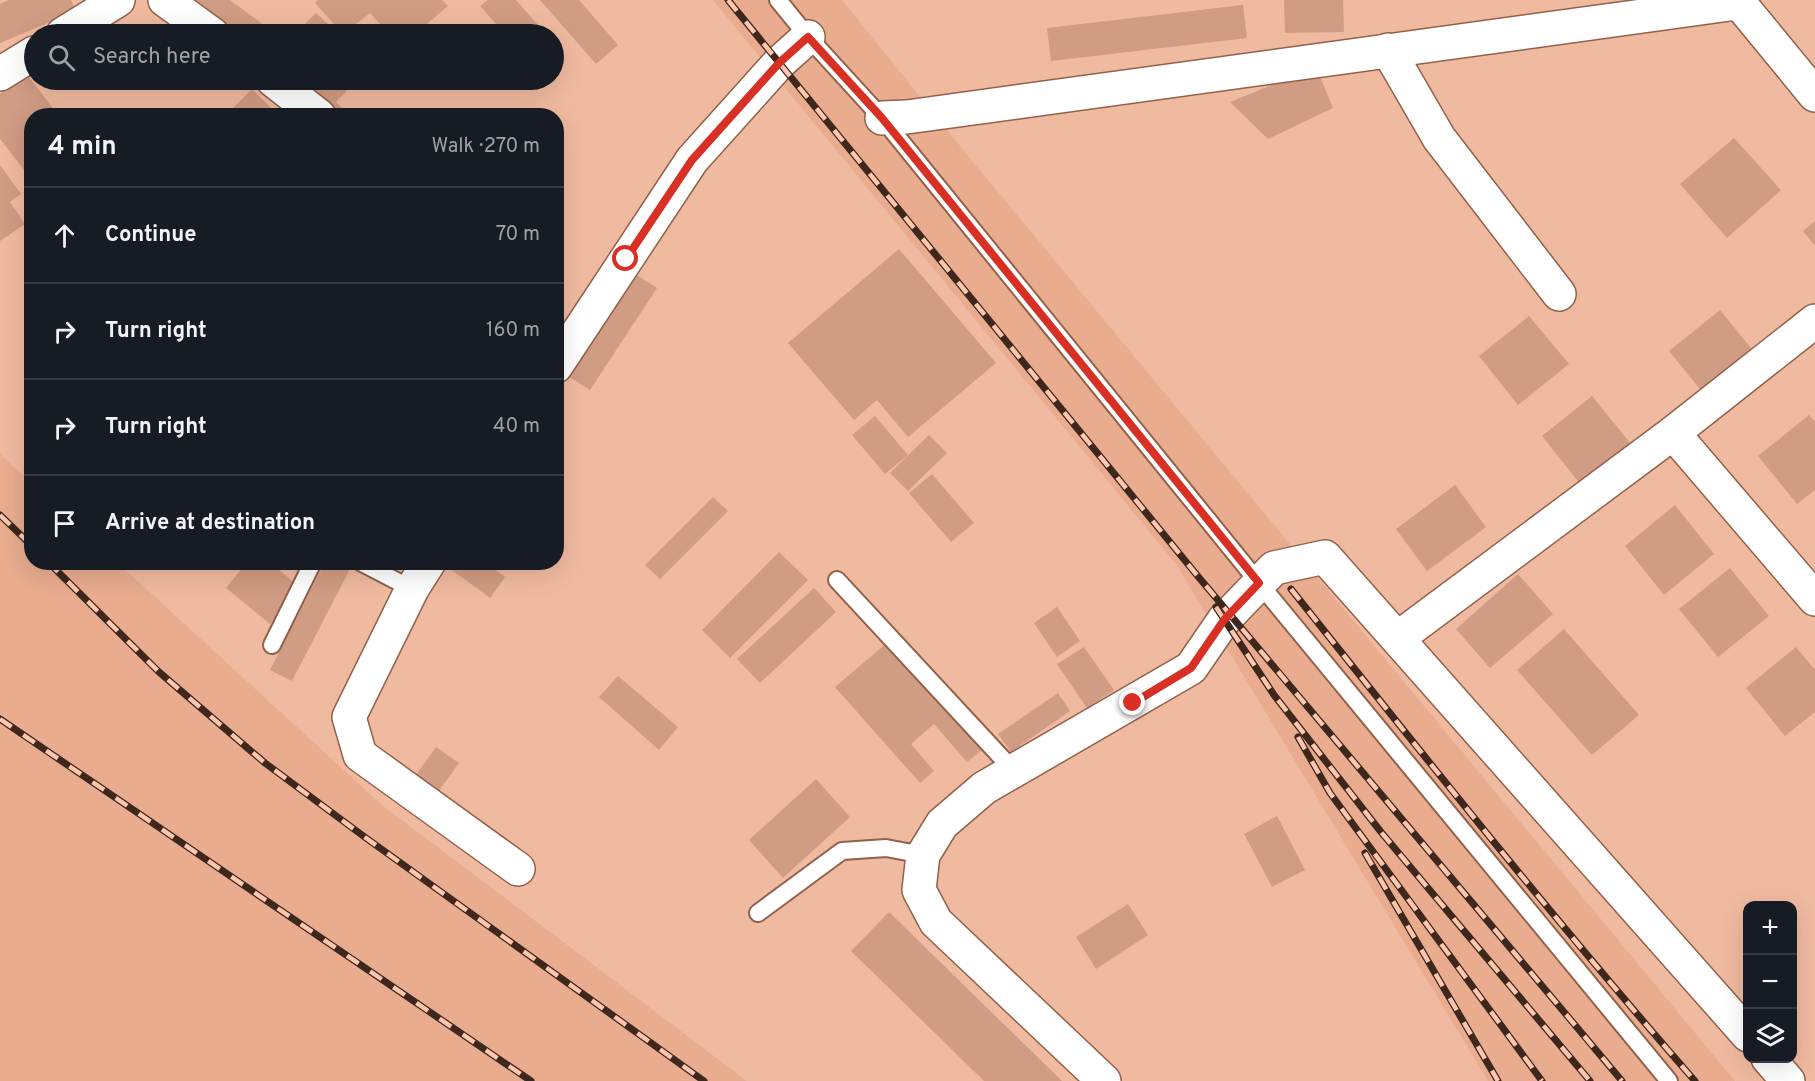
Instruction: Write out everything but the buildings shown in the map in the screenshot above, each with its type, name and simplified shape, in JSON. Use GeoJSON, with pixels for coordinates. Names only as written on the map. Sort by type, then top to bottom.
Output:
{"type":"FeatureCollection","features":[{"type":"Feature","properties":{"kind":"street"},"geometry":{"type":"LineString","coordinates":[[79,24],[118,0]]}},
{"type":"Feature","properties":{"kind":"street"},"geometry":{"type":"LineString","coordinates":[[165,0],[198,24]]}},
{"type":"Feature","properties":{"kind":"street"},"geometry":{"type":"LineString","coordinates":[[882,118],[907,117],[1737,1],[1815,95]]}},
{"type":"Feature","properties":{"kind":"street"},"geometry":{"type":"LineString","coordinates":[[564,354],[692,160],[779,63],[808,37]]}},
{"type":"Feature","properties":{"kind":"street"},"geometry":{"type":"LineString","coordinates":[[1388,50],[1439,138],[1559,294]]}},
{"type":"Feature","properties":{"kind":"street"},"geometry":{"type":"LineString","coordinates":[[0,74],[24,59]]}},
{"type":"Feature","properties":{"kind":"street"},"geometry":{"type":"LineString","coordinates":[[286,90],[309,108]]}},
{"type":"Feature","properties":{"kind":"street"},"geometry":{"type":"LineString","coordinates":[[1398,638],[1673,434],[1815,321]]}},
{"type":"Feature","properties":{"kind":"street"},"geometry":{"type":"LineString","coordinates":[[1673,434],[1815,599]]}},
{"type":"Feature","properties":{"kind":"street"},"geometry":{"type":"LineString","coordinates":[[1104,1081],[936,922],[919,890],[923,855],[942,824],[984,788],[1191,668],[1224,620],[1274,568],[1324,558],[1398,638],[1743,1029]]}},
{"type":"Feature","properties":{"kind":"street"},"geometry":{"type":"LineString","coordinates":[[421,576],[349,717],[360,755],[518,869]]}},
{"type":"Feature","properties":{"kind":"street"},"geometry":{"type":"LineString","coordinates":[[1772,1063],[1788,1081]]}},
{"type":"Feature","properties":{"kind":"lane"},"geometry":{"type":"LineString","coordinates":[[778,0],[808,37],[882,118],[1259,583],[1669,1081]]}},
{"type":"Feature","properties":{"kind":"lane"},"geometry":{"type":"LineString","coordinates":[[272,645],[309,570]]}},
{"type":"Feature","properties":{"kind":"lane"},"geometry":{"type":"LineString","coordinates":[[395,570],[421,576]]}},
{"type":"Feature","properties":{"kind":"lane"},"geometry":{"type":"LineString","coordinates":[[837,580],[1014,771]]}},
{"type":"Feature","properties":{"kind":"lane"},"geometry":{"type":"LineString","coordinates":[[758,913],[842,850],[886,848],[923,855]]}},
{"type":"Feature","properties":{"kind":"shaded area"},"geometry":{"type":"Polygon","coordinates":[[[713,0],[842,0],[964,151],[1735,1081],[1488,1081],[1176,564],[713,0]]]}},
{"type":"Feature","properties":{"kind":"shaded area"},"geometry":{"type":"Polygon","coordinates":[[[0,454],[24,476],[24,570],[126,570],[382,805],[747,1081],[0,1081],[0,454]]]}},
{"type":"Feature","properties":{"kind":"railway"},"geometry":{"type":"LineString","coordinates":[[728,0],[1196,574],[1622,1081]]}},
{"type":"Feature","properties":{"kind":"railway"},"geometry":{"type":"LineString","coordinates":[[0,515],[24,538]]}},
{"type":"Feature","properties":{"kind":"railway"},"geometry":{"type":"LineString","coordinates":[[56,570],[159,672],[265,763],[704,1081]]}},
{"type":"Feature","properties":{"kind":"railway"},"geometry":{"type":"LineString","coordinates":[[1291,589],[1540,899],[1695,1081]]}},
{"type":"Feature","properties":{"kind":"railway"},"geometry":{"type":"LineString","coordinates":[[1216,607],[1274,695],[1381,832],[1590,1081]]}},
{"type":"Feature","properties":{"kind":"railway"},"geometry":{"type":"LineString","coordinates":[[0,719],[531,1081]]}},
{"type":"Feature","properties":{"kind":"railway"},"geometry":{"type":"LineString","coordinates":[[1298,737],[1330,793],[1542,1081]]}},
{"type":"Feature","properties":{"kind":"railway"},"geometry":{"type":"LineString","coordinates":[[1365,853],[1498,1081]]}},
{"type":"Feature","properties":{"kind":"route"},"geometry":{"type":"LineString","coordinates":[[626,259],[692,160],[779,63],[808,37],[882,118],[1259,583],[1224,620],[1191,668],[1133,703]]}}]}
